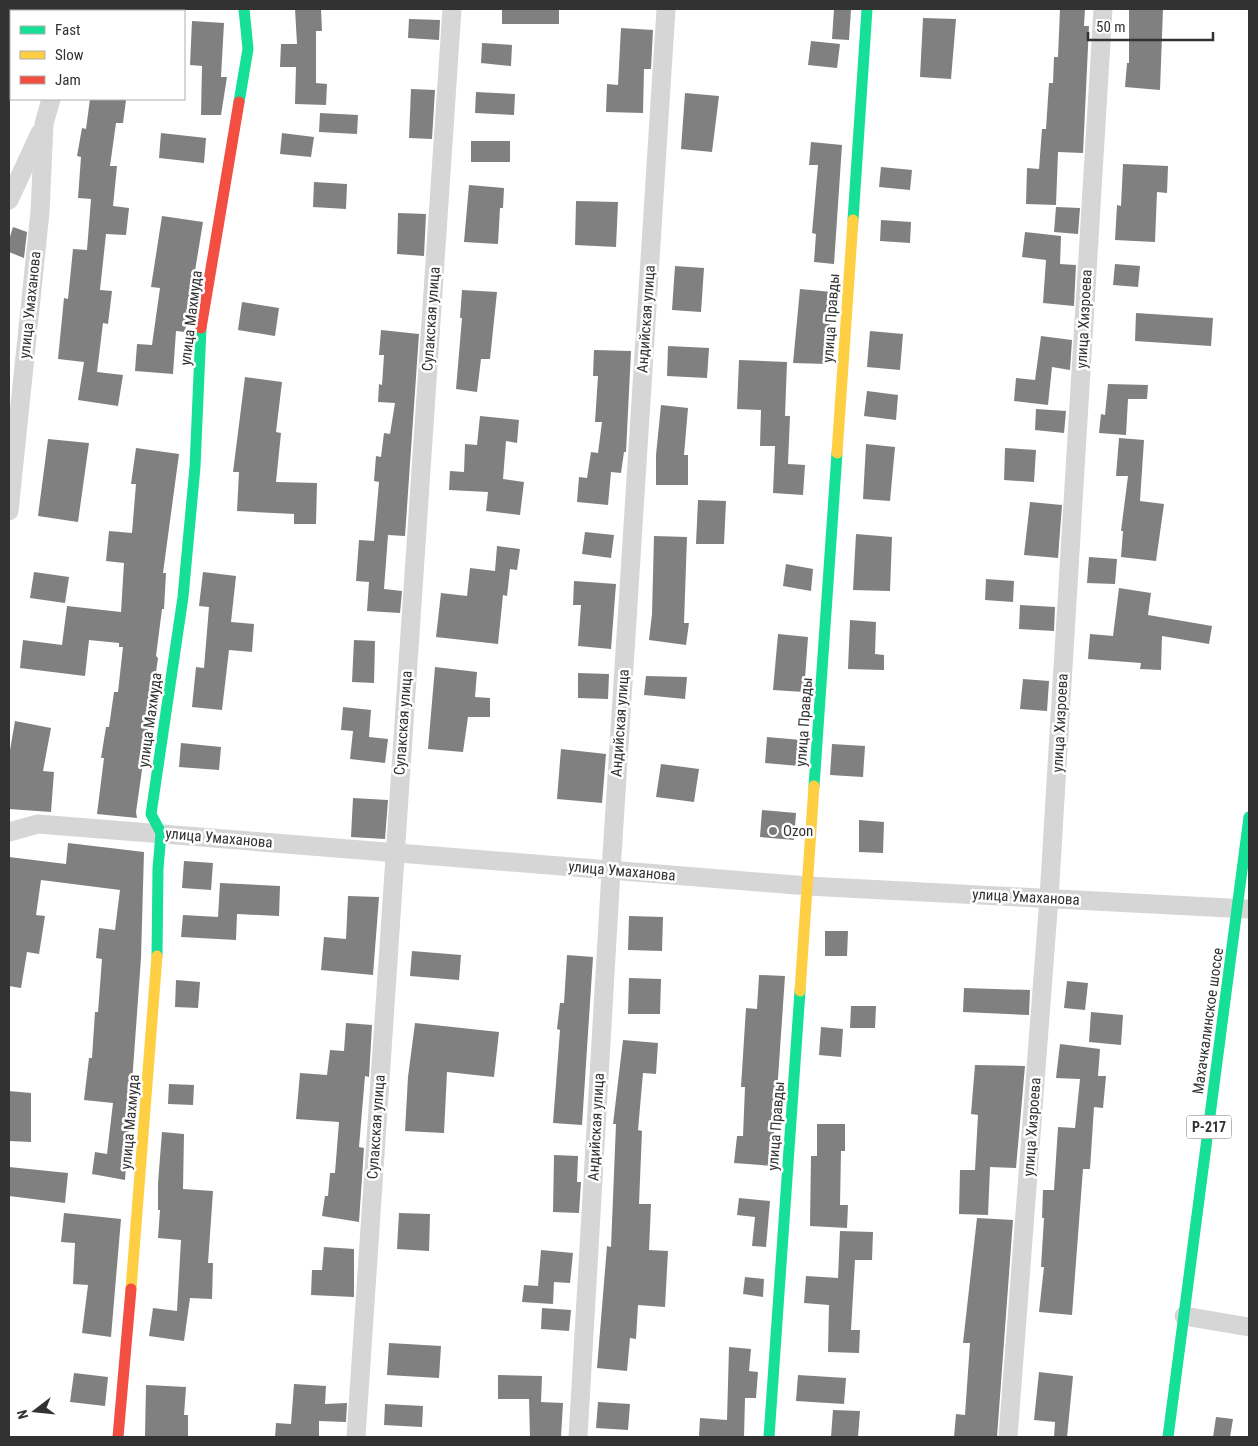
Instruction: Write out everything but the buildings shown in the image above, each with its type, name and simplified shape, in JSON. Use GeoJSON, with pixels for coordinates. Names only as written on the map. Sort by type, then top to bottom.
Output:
{"type":"FeatureCollection","features":[{"type":"Feature","properties":{"kind":"main road","name":"улица Махмуда"},"geometry":{"type":"LineString","coordinates":[[118,1437],[146,1117],[157,959],[158,868],[161,834],[152,814],[183,597],[195,466],[200,337],[248,49],[244,9]]}},
{"type":"Feature","properties":{"kind":"main road","name":"улица Правды"},"geometry":{"type":"LineString","coordinates":[[769,1437],[867,9]]}},
{"type":"Feature","properties":{"kind":"main road","name":"Махачкалинское шоссе"},"geometry":{"type":"LineString","coordinates":[[1168,1437],[1244,909],[1249,817]]}},
{"type":"Feature","properties":{"kind":"street","name":"Сулакская улица"},"geometry":{"type":"LineString","coordinates":[[356,1437],[452,9]]}},
{"type":"Feature","properties":{"kind":"street","name":"Андийская улица"},"geometry":{"type":"LineString","coordinates":[[578,1437],[610,871],[666,9]]}},
{"type":"Feature","properties":{"kind":"street","name":"улица Хизроева"},"geometry":{"type":"LineString","coordinates":[[1008,1437],[1049,898],[1103,9]]}},
{"type":"Feature","properties":{"kind":"street","name":"улица Умаханова"},"geometry":{"type":"LineString","coordinates":[[9,511],[40,212],[44,124],[51,100]]}},
{"type":"Feature","properties":{"kind":"street"},"geometry":{"type":"LineString","coordinates":[[9,200],[44,124]]}},
{"type":"Feature","properties":{"kind":"street","name":"улица Умаханова"},"geometry":{"type":"LineString","coordinates":[[9,832],[38,824],[808,886],[1244,909]]}},
{"type":"Feature","properties":{"kind":"street"},"geometry":{"type":"LineString","coordinates":[[1184,1316],[1249,1327]]}},
{"type":"Feature","properties":{"kind":"traffic: fast"},"geometry":{"type":"LineString","coordinates":[[239,102],[248,49],[244,9]]}},
{"type":"Feature","properties":{"kind":"traffic: fast"},"geometry":{"type":"LineString","coordinates":[[853,220],[867,9]]}},
{"type":"Feature","properties":{"kind":"traffic: fast"},"geometry":{"type":"LineString","coordinates":[[157,956],[158,869],[161,833],[151,814],[183,597],[195,467],[201,328]]}},
{"type":"Feature","properties":{"kind":"traffic: fast"},"geometry":{"type":"LineString","coordinates":[[814,786],[837,453]]}},
{"type":"Feature","properties":{"kind":"traffic: fast"},"geometry":{"type":"LineString","coordinates":[[1168,1437],[1249,817]]}},
{"type":"Feature","properties":{"kind":"traffic: fast"},"geometry":{"type":"LineString","coordinates":[[769,1437],[800,991]]}},
{"type":"Feature","properties":{"kind":"traffic: slow"},"geometry":{"type":"LineString","coordinates":[[837,453],[853,220]]}},
{"type":"Feature","properties":{"kind":"traffic: slow"},"geometry":{"type":"LineString","coordinates":[[800,991],[814,786]]}},
{"type":"Feature","properties":{"kind":"traffic: slow"},"geometry":{"type":"LineString","coordinates":[[131,1289],[157,956]]}},
{"type":"Feature","properties":{"kind":"traffic: jam"},"geometry":{"type":"LineString","coordinates":[[201,328],[239,102]]}},
{"type":"Feature","properties":{"kind":"traffic: jam"},"geometry":{"type":"LineString","coordinates":[[118,1437],[131,1289]]}},
{"type":"Feature","properties":{"kind":"place","name":"Ozon"},"geometry":{"type":"Point","coordinates":[773,831]}}]}
